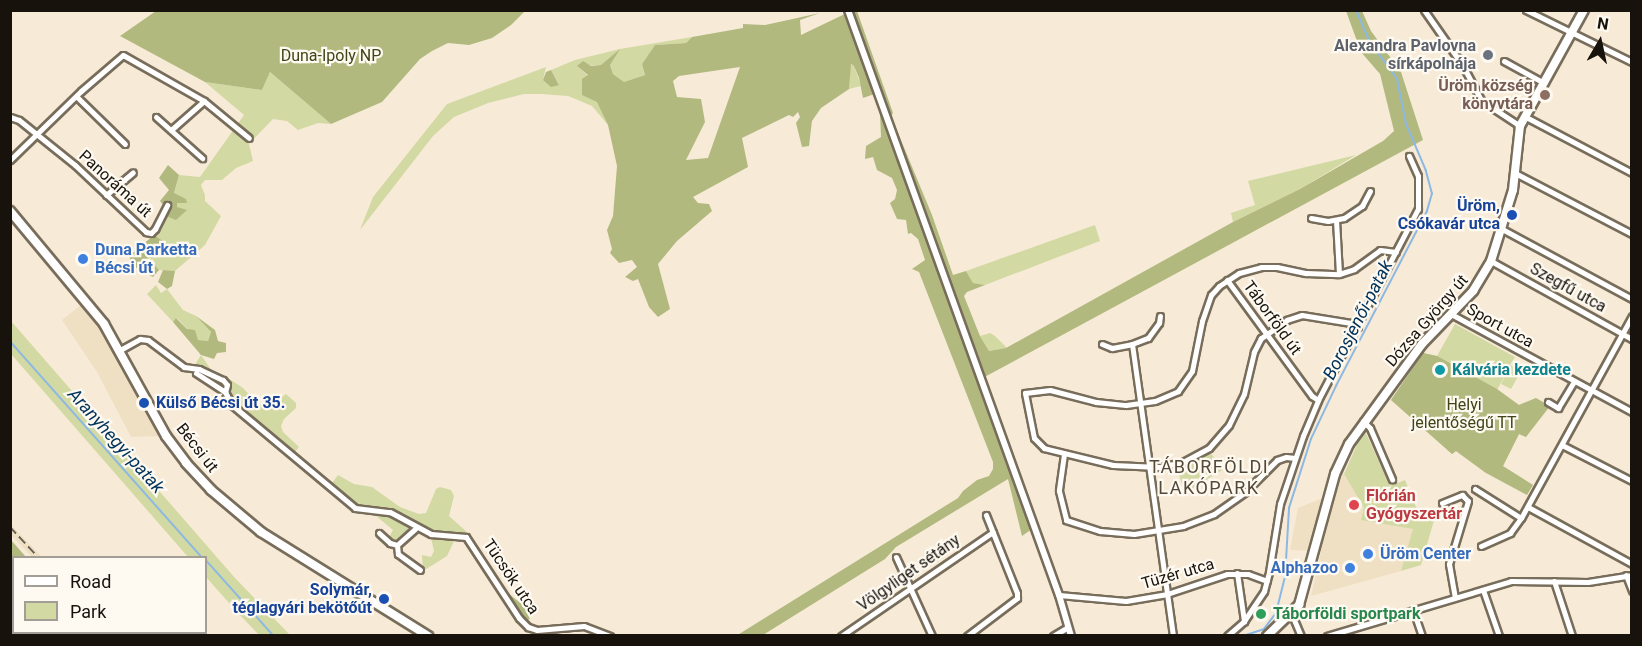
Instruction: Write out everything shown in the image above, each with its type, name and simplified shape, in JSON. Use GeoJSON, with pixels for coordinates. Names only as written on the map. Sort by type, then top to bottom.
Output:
{"type":"FeatureCollection","features":[{"type":"Feature","properties":{"kind":"main road","name":"Dózsa György út"},"geometry":{"type":"LineString","coordinates":[[1267,636],[1292,615],[1305,592],[1335,474],[1363,421],[1422,344],[1473,291],[1491,261],[1502,229],[1515,173],[1520,126],[1584,10]]}},
{"type":"Feature","properties":{"kind":"main road","name":"Bécsi út"},"geometry":{"type":"LineString","coordinates":[[10,211],[98,316],[120,350],[166,436],[186,463],[227,505],[281,545],[418,633],[428,636]]}},
{"type":"Feature","properties":{"kind":"street"},"geometry":{"type":"LineString","coordinates":[[848,10],[1059,594],[1071,636]]}},
{"type":"Feature","properties":{"kind":"street"},"geometry":{"type":"LineString","coordinates":[[1424,10],[1463,66],[1482,101],[1520,126]]}},
{"type":"Feature","properties":{"kind":"street"},"geometry":{"type":"LineString","coordinates":[[1526,10],[1632,62]]}},
{"type":"Feature","properties":{"kind":"street"},"geometry":{"type":"LineString","coordinates":[[10,160],[123,55],[204,101],[249,138]]}},
{"type":"Feature","properties":{"kind":"street"},"geometry":{"type":"LineString","coordinates":[[1504,61],[1544,83]]}},
{"type":"Feature","properties":{"kind":"street"},"geometry":{"type":"LineString","coordinates":[[77,97],[125,144]]}},
{"type":"Feature","properties":{"kind":"street"},"geometry":{"type":"LineString","coordinates":[[171,129],[204,101]]}},
{"type":"Feature","properties":{"kind":"street"},"geometry":{"type":"LineString","coordinates":[[1524,116],[1632,173]]}},
{"type":"Feature","properties":{"kind":"street","name":"Panoráma út"},"geometry":{"type":"LineString","coordinates":[[10,117],[37,134],[130,218],[150,233],[155,229],[166,205]]}},
{"type":"Feature","properties":{"kind":"street"},"geometry":{"type":"LineString","coordinates":[[156,117],[202,158]]}},
{"type":"Feature","properties":{"kind":"street"},"geometry":{"type":"LineString","coordinates":[[1227,636],[1244,621],[1267,581],[1280,504],[1318,400],[1414,218],[1419,201],[1417,170],[1409,156]]}},
{"type":"Feature","properties":{"kind":"street"},"geometry":{"type":"LineString","coordinates":[[106,195],[133,172]]}},
{"type":"Feature","properties":{"kind":"street"},"geometry":{"type":"LineString","coordinates":[[1515,173],[1632,234]]}},
{"type":"Feature","properties":{"kind":"street"},"geometry":{"type":"LineString","coordinates":[[1311,218],[1336,220],[1355,212],[1362,206],[1370,191]]}},
{"type":"Feature","properties":{"kind":"street"},"geometry":{"type":"LineString","coordinates":[[1336,220],[1339,274]]}},
{"type":"Feature","properties":{"kind":"street"},"geometry":{"type":"LineString","coordinates":[[1502,229],[1632,299]]}},
{"type":"Feature","properties":{"kind":"street"},"geometry":{"type":"LineString","coordinates":[[1358,327],[1351,323],[1302,315],[1287,320],[1267,333],[1256,344],[1238,410],[1220,438],[1196,456],[1183,462],[1150,468],[1113,465],[1040,446],[1034,438],[1025,393],[1050,390],[1096,402],[1140,404],[1170,395],[1188,380],[1206,308],[1211,296],[1227,280],[1249,269],[1261,267],[1339,274],[1354,269],[1380,250],[1396,252]]}},
{"type":"Feature","properties":{"kind":"street","name":"Szegfű utca"},"geometry":{"type":"LineString","coordinates":[[1491,261],[1632,339]]}},
{"type":"Feature","properties":{"kind":"street","name":"Táborföld út"},"geometry":{"type":"LineString","coordinates":[[1227,280],[1312,396],[1318,400]]}},
{"type":"Feature","properties":{"kind":"street","name":"Sport utca"},"geometry":{"type":"LineString","coordinates":[[1451,314],[1632,412]]}},
{"type":"Feature","properties":{"kind":"street"},"geometry":{"type":"LineString","coordinates":[[1102,344],[1112,348],[1148,338],[1160,316]]}},
{"type":"Feature","properties":{"kind":"street"},"geometry":{"type":"LineString","coordinates":[[1481,546],[1513,529],[1521,518],[1632,316]]}},
{"type":"Feature","properties":{"kind":"street","name":"Tücsök utca"},"geometry":{"type":"LineString","coordinates":[[120,350],[140,339],[150,341],[184,367],[199,369],[223,380],[227,385],[225,392]]}},
{"type":"Feature","properties":{"kind":"street"},"geometry":{"type":"LineString","coordinates":[[1132,344],[1173,636]]}},
{"type":"Feature","properties":{"kind":"street","name":"Tücsök utca"},"geometry":{"type":"LineString","coordinates":[[196,373],[225,392],[232,405],[355,508],[390,512],[416,528],[431,534],[461,535],[467,538],[519,618],[528,627],[537,630],[584,626],[610,636]]}},
{"type":"Feature","properties":{"kind":"street"},"geometry":{"type":"LineString","coordinates":[[1548,402],[1558,408],[1574,381]]}},
{"type":"Feature","properties":{"kind":"street"},"geometry":{"type":"LineString","coordinates":[[1363,421],[1370,429],[1392,479]]}},
{"type":"Feature","properties":{"kind":"street"},"geometry":{"type":"LineString","coordinates":[[1562,445],[1632,481]]}},
{"type":"Feature","properties":{"kind":"street"},"geometry":{"type":"LineString","coordinates":[[1064,454],[1059,491],[1066,519],[1100,531],[1134,534],[1159,532],[1214,514],[1245,492],[1277,460],[1286,457],[1295,458]]}},
{"type":"Feature","properties":{"kind":"street"},"geometry":{"type":"LineString","coordinates":[[1475,489],[1521,518]]}},
{"type":"Feature","properties":{"kind":"street"},"geometry":{"type":"LineString","coordinates":[[1442,503],[1462,495],[1468,501],[1449,564],[1455,597]]}},
{"type":"Feature","properties":{"kind":"street"},"geometry":{"type":"LineString","coordinates":[[1528,507],[1632,564]]}},
{"type":"Feature","properties":{"kind":"street"},"geometry":{"type":"LineString","coordinates":[[967,636],[1017,598],[986,515]]}},
{"type":"Feature","properties":{"kind":"street"},"geometry":{"type":"LineString","coordinates":[[416,528],[398,545],[398,554],[420,570]]}},
{"type":"Feature","properties":{"kind":"street","name":"Völgyliget sétány"},"geometry":{"type":"LineString","coordinates":[[841,636],[993,532]]}},
{"type":"Feature","properties":{"kind":"street"},"geometry":{"type":"LineString","coordinates":[[379,533],[390,543],[398,545]]}},
{"type":"Feature","properties":{"kind":"street"},"geometry":{"type":"LineString","coordinates":[[896,557],[932,636]]}},
{"type":"Feature","properties":{"kind":"street"},"geometry":{"type":"LineString","coordinates":[[1237,573],[1244,621]]}},
{"type":"Feature","properties":{"kind":"street","name":"Tüzér utca"},"geometry":{"type":"LineString","coordinates":[[1059,594],[1126,601],[1167,594],[1216,577],[1237,573],[1267,581]]}},
{"type":"Feature","properties":{"kind":"street"},"geometry":{"type":"LineString","coordinates":[[1327,636],[1511,581],[1588,582],[1629,575],[1632,591]]}},
{"type":"Feature","properties":{"kind":"street"},"geometry":{"type":"LineString","coordinates":[[1554,581],[1572,636]]}},
{"type":"Feature","properties":{"kind":"street"},"geometry":{"type":"LineString","coordinates":[[1483,590],[1499,636]]}},
{"type":"Feature","properties":{"kind":"street"},"geometry":{"type":"LineString","coordinates":[[1413,610],[1422,636]]}},
{"type":"Feature","properties":{"kind":"street"},"geometry":{"type":"LineString","coordinates":[[1292,615],[1300,635]]}},
{"type":"Feature","properties":{"kind":"street"},"geometry":{"type":"LineString","coordinates":[[1053,636],[1068,627]]}},
{"type":"Feature","properties":{"kind":"shaded area"},"geometry":{"type":"Polygon","coordinates":[[[86,301],[166,436],[131,437],[97,372],[62,320],[86,301]]]}},
{"type":"Feature","properties":{"kind":"shaded area"},"geometry":{"type":"Polygon","coordinates":[[[1341,469],[1364,508],[1414,529],[1401,571],[1311,596],[1321,551],[1290,550],[1298,508],[1335,493],[1341,469]]]}},
{"type":"Feature","properties":{"kind":"shaded area"},"geometry":{"type":"Polygon","coordinates":[[[11,525],[41,556],[31,556],[11,535],[11,525]]]}},
{"type":"Feature","properties":{"kind":"shaded area"},"geometry":{"type":"Polygon","coordinates":[[[10,586],[12,589],[12,634],[83,635],[11,635],[10,586]]]}},
{"type":"Feature","properties":{"kind":"green space","name":"Duna-Ipoly NP"},"geometry":{"type":"Polygon","coordinates":[[[156,11],[525,11],[511,25],[492,38],[469,45],[448,43],[432,51],[420,59],[382,102],[331,124],[270,72],[262,90],[205,82],[120,36],[156,11]]]}},
{"type":"Feature","properties":{"kind":"green space"},"geometry":{"type":"Polygon","coordinates":[[[851,11],[857,11],[893,113],[890,117],[880,92],[863,98],[859,78],[851,64],[849,89],[821,108],[812,121],[809,146],[802,147],[796,123],[800,117],[798,112],[793,117],[789,115],[742,138],[748,167],[693,197],[698,203],[709,204],[712,211],[677,241],[658,264],[670,309],[658,317],[649,307],[638,279],[633,281],[625,277],[637,267],[632,260],[619,263],[610,253],[612,249],[607,230],[613,216],[617,166],[608,125],[597,102],[582,95],[582,79],[588,75],[577,66],[583,61],[591,66],[601,65],[620,49],[610,65],[613,74],[624,82],[645,75],[642,64],[655,45],[686,43],[692,37],[743,28],[743,24],[765,25],[820,13],[800,20],[801,35],[851,11]],[[740,67],[679,76],[673,81],[677,97],[701,99],[705,122],[686,160],[708,158],[740,67]]]}},
{"type":"Feature","properties":{"kind":"green space"},"geometry":{"type":"Polygon","coordinates":[[[1346,11],[1362,11],[1371,31],[1401,72],[1423,140],[979,380],[1039,524],[1022,536],[1008,479],[896,547],[885,559],[763,635],[736,636],[958,498],[977,480],[989,476],[993,469],[993,462],[919,272],[912,269],[925,260],[918,239],[911,233],[908,234],[906,220],[897,219],[890,203],[895,199],[897,190],[892,178],[877,170],[873,157],[865,159],[866,146],[881,137],[880,114],[883,113],[891,135],[898,133],[932,215],[953,275],[966,271],[973,283],[985,285],[967,292],[964,296],[980,336],[989,351],[1006,348],[1233,222],[1300,189],[1383,141],[1394,131],[1380,74],[1361,52],[1346,11]]]}},
{"type":"Feature","properties":{"kind":"green space"},"geometry":{"type":"Polygon","coordinates":[[[692,37],[686,43],[655,45],[642,64],[645,75],[624,82],[613,74],[610,65],[618,51],[602,65],[577,66],[588,76],[608,125],[592,106],[568,96],[541,94],[524,94],[488,103],[454,117],[433,136],[360,230],[373,197],[447,104],[546,67],[543,80],[559,84],[551,70],[575,60],[620,49],[692,37]]]}},
{"type":"Feature","properties":{"kind":"green space"},"geometry":{"type":"Polygon","coordinates":[[[850,64],[854,66],[861,86],[849,89],[850,64]]]}},
{"type":"Feature","properties":{"kind":"green space"},"geometry":{"type":"Polygon","coordinates":[[[551,70],[559,85],[551,87],[543,80],[546,72],[551,70]]]}},
{"type":"Feature","properties":{"kind":"green space"},"geometry":{"type":"Polygon","coordinates":[[[270,72],[331,124],[318,123],[298,130],[287,121],[273,119],[249,144],[253,161],[236,168],[222,180],[205,180],[201,185],[205,201],[221,216],[205,245],[175,271],[159,270],[146,256],[152,248],[159,250],[163,241],[154,235],[164,215],[186,210],[177,208],[174,193],[179,175],[200,177],[244,115],[205,82],[262,90],[270,72]]]}},
{"type":"Feature","properties":{"kind":"green space"},"geometry":{"type":"Polygon","coordinates":[[[1356,155],[1300,189],[1233,222],[1231,213],[1255,205],[1248,181],[1356,155]]]}},
{"type":"Feature","properties":{"kind":"green space"},"geometry":{"type":"Polygon","coordinates":[[[168,165],[179,175],[174,193],[186,199],[187,203],[177,203],[177,207],[187,210],[176,220],[164,215],[164,206],[160,201],[169,190],[159,178],[168,165]]]}},
{"type":"Feature","properties":{"kind":"green space"},"geometry":{"type":"Polygon","coordinates":[[[1095,225],[1100,241],[985,285],[973,283],[966,271],[1095,225]]]}},
{"type":"Feature","properties":{"kind":"green space"},"geometry":{"type":"Polygon","coordinates":[[[154,235],[163,241],[160,250],[152,248],[146,256],[159,270],[153,277],[133,266],[129,256],[154,235]]]}},
{"type":"Feature","properties":{"kind":"green space"},"geometry":{"type":"Polygon","coordinates":[[[163,270],[175,271],[172,286],[167,289],[158,282],[163,270]]]}},
{"type":"Feature","properties":{"kind":"green space"},"geometry":{"type":"Polygon","coordinates":[[[156,285],[161,293],[167,289],[183,310],[196,316],[211,332],[208,341],[198,340],[177,318],[173,322],[147,294],[156,285]]]}},
{"type":"Feature","properties":{"kind":"green space"},"geometry":{"type":"Polygon","coordinates":[[[196,316],[215,330],[218,341],[226,343],[226,352],[217,353],[214,359],[201,355],[173,322],[176,318],[187,329],[195,330],[198,340],[208,341],[211,332],[196,316]]]}},
{"type":"Feature","properties":{"kind":"green space"},"geometry":{"type":"Polygon","coordinates":[[[11,321],[235,578],[290,635],[259,635],[207,578],[207,556],[187,556],[11,354],[11,321]]]}},
{"type":"Feature","properties":{"kind":"green space","name":"Helyi jelentőségű TT"},"geometry":{"type":"Polygon","coordinates":[[[1455,324],[1515,357],[1510,365],[1521,371],[1511,389],[1501,384],[1510,366],[1497,390],[1519,405],[1536,398],[1526,437],[1519,434],[1503,466],[1493,462],[1486,473],[1456,451],[1452,454],[1391,400],[1423,353],[1437,356],[1455,324]]]}},
{"type":"Feature","properties":{"kind":"green space"},"geometry":{"type":"Polygon","coordinates":[[[990,333],[1007,348],[989,351],[980,336],[990,333]]]}},
{"type":"Feature","properties":{"kind":"green space","name":"Helyi jelentőségű TT"},"geometry":{"type":"Polygon","coordinates":[[[1423,353],[1437,356],[1497,389],[1519,405],[1536,398],[1550,406],[1526,437],[1519,434],[1503,466],[1533,485],[1527,495],[1486,473],[1456,451],[1452,454],[1391,400],[1423,353]]]}},
{"type":"Feature","properties":{"kind":"green space"},"geometry":{"type":"Polygon","coordinates":[[[201,355],[214,374],[225,376],[243,388],[257,403],[271,405],[286,394],[296,403],[296,408],[284,419],[281,426],[283,432],[299,447],[294,453],[191,371],[201,355]]]}},
{"type":"Feature","properties":{"kind":"green space"},"geometry":{"type":"Polygon","coordinates":[[[1364,429],[1390,486],[1405,480],[1418,512],[1417,519],[1438,507],[1421,565],[1401,571],[1413,529],[1361,520],[1364,508],[1344,474],[1364,429]]]}},
{"type":"Feature","properties":{"kind":"green space"},"geometry":{"type":"Polygon","coordinates":[[[1208,450],[1224,469],[1185,493],[1176,466],[1208,450]]]}},
{"type":"Feature","properties":{"kind":"green space"},"geometry":{"type":"Polygon","coordinates":[[[338,475],[354,484],[372,487],[400,507],[419,514],[426,513],[436,489],[440,487],[451,490],[454,496],[449,516],[468,533],[456,537],[447,556],[423,571],[422,555],[431,557],[434,551],[431,538],[410,527],[393,543],[388,539],[393,530],[369,510],[349,502],[330,486],[338,475]]]}},
{"type":"Feature","properties":{"kind":"green space"},"geometry":{"type":"Polygon","coordinates":[[[11,540],[25,556],[12,556],[12,588],[11,540]]]}},
{"type":"Feature","properties":{"kind":"green space"},"geometry":{"type":"Polygon","coordinates":[[[509,594],[523,605],[530,619],[525,621],[508,597],[509,594]]]}},
{"type":"Feature","properties":{"kind":"waterway","name":"Borosjenői-patak"},"geometry":{"type":"LineString","coordinates":[[1243,636],[1264,629],[1276,613],[1285,578],[1289,508],[1311,439],[1427,211],[1432,194],[1426,171],[1406,124],[1397,79],[1369,41],[1356,10]]}},
{"type":"Feature","properties":{"kind":"waterway","name":"Aranyhegyi-patak"},"geometry":{"type":"LineString","coordinates":[[10,341],[201,556]]}},
{"type":"Feature","properties":{"kind":"waterway","name":"Aranyhegyi-patak"},"geometry":{"type":"LineString","coordinates":[[207,561],[274,636]]}},
{"type":"Feature","properties":{"kind":"railway"},"geometry":{"type":"LineString","coordinates":[[10,527],[37,556]]}},
{"type":"Feature","properties":{"kind":"place","name":"Alexandra Pavlovna sírkápolnája"},"geometry":{"type":"Point","coordinates":[1488,55]}},
{"type":"Feature","properties":{"kind":"place","name":"Üröm község könyvtára"},"geometry":{"type":"Point","coordinates":[1545,95]}},
{"type":"Feature","properties":{"kind":"place","name":"Üröm, Csókavár utca"},"geometry":{"type":"Point","coordinates":[1512,215]}},
{"type":"Feature","properties":{"kind":"place","name":"Duna Parketta Bécsi út"},"geometry":{"type":"Point","coordinates":[83,259]}},
{"type":"Feature","properties":{"kind":"place","name":"Kálvária kezdete"},"geometry":{"type":"Point","coordinates":[1440,370]}},
{"type":"Feature","properties":{"kind":"place","name":"Külső Bécsi út 35."},"geometry":{"type":"Point","coordinates":[144,403]}},
{"type":"Feature","properties":{"kind":"place","name":"Flórián Gyógyszertár"},"geometry":{"type":"Point","coordinates":[1354,505]}},
{"type":"Feature","properties":{"kind":"place","name":"Üröm Center"},"geometry":{"type":"Point","coordinates":[1368,554]}},
{"type":"Feature","properties":{"kind":"place","name":"Alphazoo"},"geometry":{"type":"Point","coordinates":[1350,568]}},
{"type":"Feature","properties":{"kind":"place","name":"Solymár, téglagyári bekötőút"},"geometry":{"type":"Point","coordinates":[384,599]}},
{"type":"Feature","properties":{"kind":"place","name":"Táborföldi sportpark"},"geometry":{"type":"Point","coordinates":[1261,614]}},
{"type":"Feature","properties":{"kind":"district","name":"TÁBORFÖLDI LAKÓPARK"},"geometry":{"type":"Point","coordinates":[1209,478]}}]}
